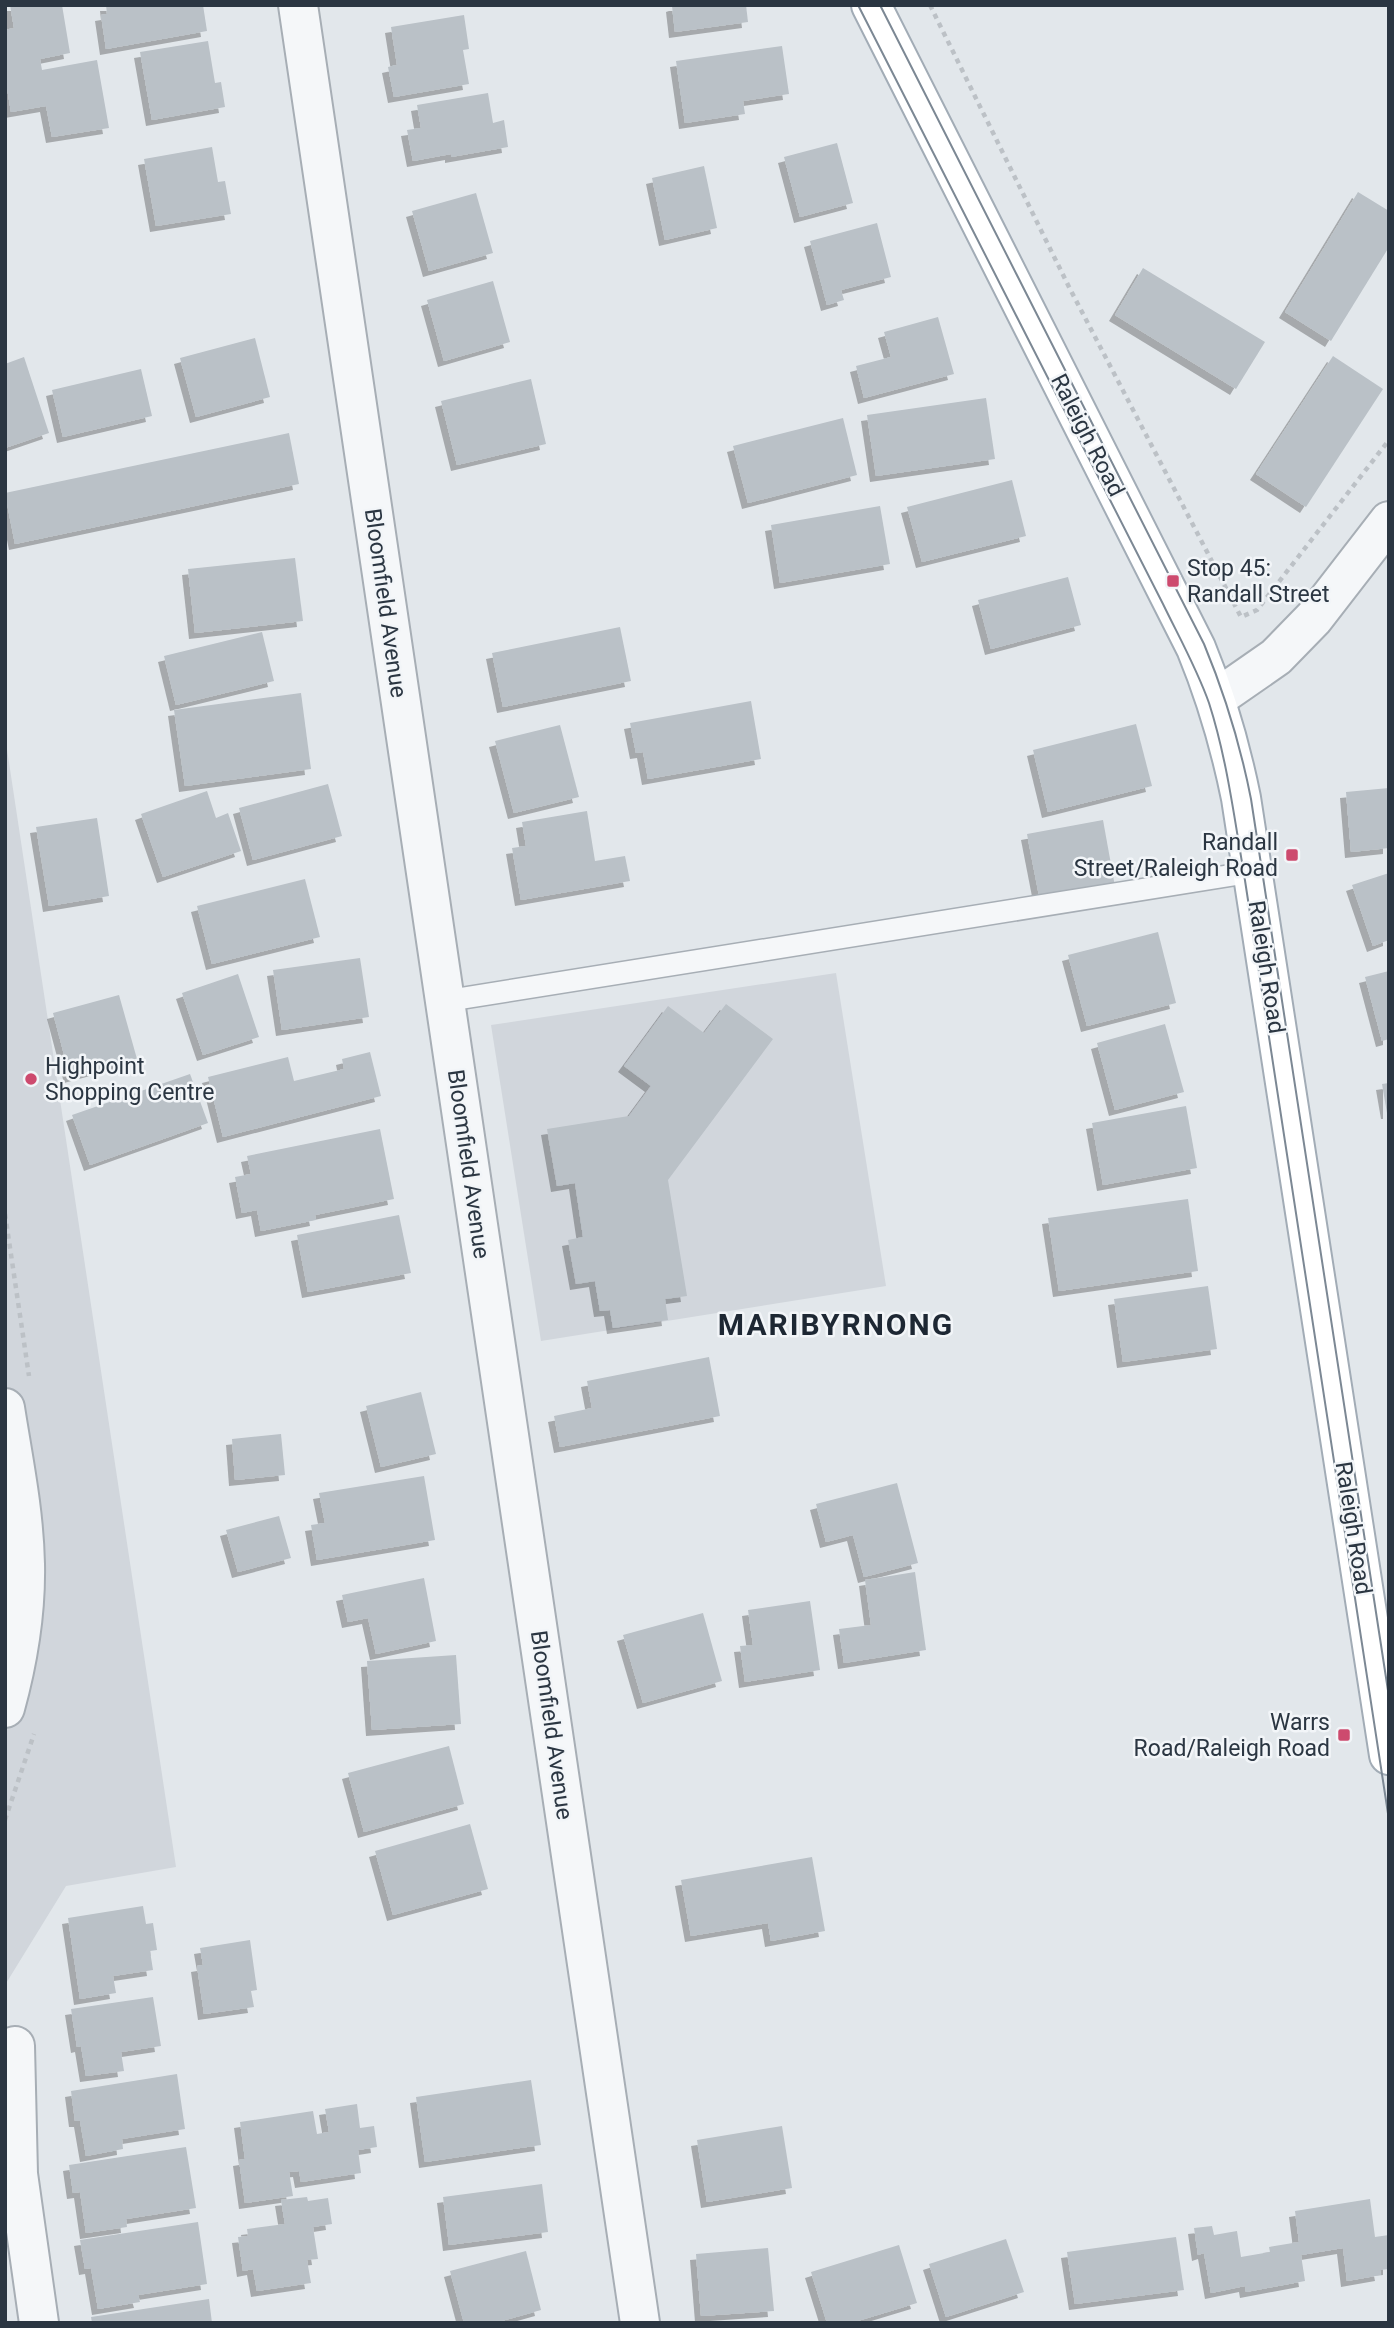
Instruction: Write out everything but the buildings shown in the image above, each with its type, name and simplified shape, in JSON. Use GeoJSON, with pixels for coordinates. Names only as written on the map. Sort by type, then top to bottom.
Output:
{"type":"FeatureCollection","features":[{"type":"Feature","properties":{"kind":"main road","name":"Raleigh Road"},"geometry":{"type":"LineString","coordinates":[[871,5],[1196,648],[1217,698],[1231,749],[1252,872],[1389,1755]]}},
{"type":"Feature","properties":{"kind":"street","name":"Bloomfield Avenue"},"geometry":{"type":"LineString","coordinates":[[298,5],[640,2323]]}},
{"type":"Feature","properties":{"kind":"street"},"geometry":{"type":"LineString","coordinates":[[1217,698],[1276,657],[1314,618],[1389,521]]}},
{"type":"Feature","properties":{"kind":"street"},"geometry":{"type":"LineString","coordinates":[[5,1408],[21,1512],[25,1564],[23,1619],[18,1655],[5,1708]]}},
{"type":"Feature","properties":{"kind":"street"},"geometry":{"type":"LineString","coordinates":[[15,2046],[18,2174],[39,2323]]}},
{"type":"Feature","properties":{"kind":"lane"},"geometry":{"type":"LineString","coordinates":[[445,1001],[1252,872]]}},
{"type":"Feature","properties":{"kind":"path"},"geometry":{"type":"LineString","coordinates":[[930,5],[1069,287],[1241,617],[1257,610],[1389,440]]}},
{"type":"Feature","properties":{"kind":"shaded area","name":"Highpoint Shopping Centre"},"geometry":{"type":"Polygon","coordinates":[[[5,736],[176,1867],[66,1886],[5,1985],[5,736]]]}},
{"type":"Feature","properties":{"kind":"shaded area"},"geometry":{"type":"Polygon","coordinates":[[[836,973],[886,1286],[541,1341],[491,1025],[836,973]]]}},
{"type":"Feature","properties":{"kind":"tram line"},"geometry":{"type":"LineString","coordinates":[[858,5],[1181,641],[1209,703],[1230,788],[1244,874],[1389,1820]]}},
{"type":"Feature","properties":{"kind":"tram line"},"geometry":{"type":"LineString","coordinates":[[880,5],[1204,644],[1232,720],[1251,799],[1389,1697]]}},
{"type":"Feature","properties":{"kind":"place","name":"Stop 45: Randall Street"},"geometry":{"type":"Point","coordinates":[1173,581]}},
{"type":"Feature","properties":{"kind":"place","name":"Randall Street/Raleigh Road"},"geometry":{"type":"Point","coordinates":[1292,855]}},
{"type":"Feature","properties":{"kind":"place","name":"Highpoint Shopping Centre"},"geometry":{"type":"Point","coordinates":[31,1079]}},
{"type":"Feature","properties":{"kind":"place","name":"Warrs Road/Raleigh Road"},"geometry":{"type":"Point","coordinates":[1344,1735]}},
{"type":"Feature","properties":{"kind":"district","name":"MARIBYRNONG"},"geometry":{"type":"Point","coordinates":[836,1325]}}]}
